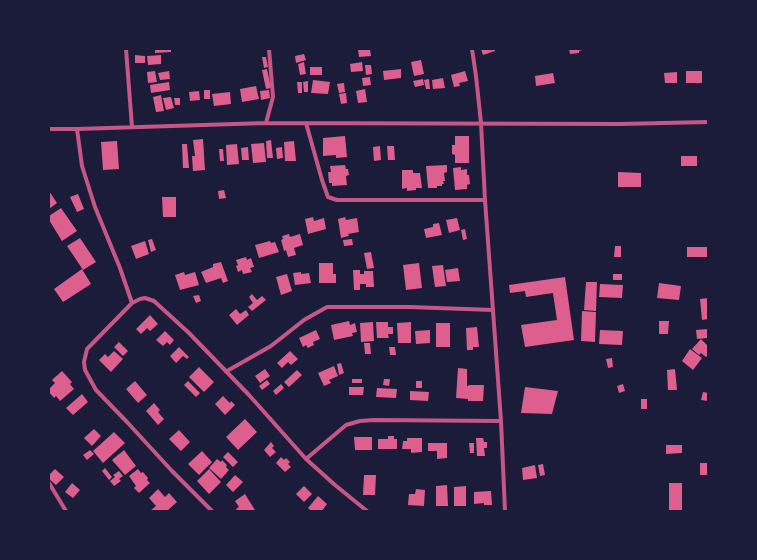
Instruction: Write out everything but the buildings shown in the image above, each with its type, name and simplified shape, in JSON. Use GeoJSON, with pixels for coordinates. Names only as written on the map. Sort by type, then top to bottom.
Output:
{"type":"FeatureCollection","features":[{"type":"Feature","properties":{"kind":"street"},"geometry":{"type":"LineString","coordinates":[[126,49],[132,127]]}},
{"type":"Feature","properties":{"kind":"street"},"geometry":{"type":"LineString","coordinates":[[266,123],[274,98],[269,49]]}},
{"type":"Feature","properties":{"kind":"street"},"geometry":{"type":"LineString","coordinates":[[472,49],[481,123],[502,421],[505,511]]}},
{"type":"Feature","properties":{"kind":"street"},"geometry":{"type":"LineString","coordinates":[[49,129],[266,123],[620,124],[708,122]]}},
{"type":"Feature","properties":{"kind":"street"},"geometry":{"type":"LineString","coordinates":[[306,123],[328,197],[337,200],[485,200]]}},
{"type":"Feature","properties":{"kind":"street"},"geometry":{"type":"LineString","coordinates":[[77,129],[82,166],[95,207],[132,303]]}},
{"type":"Feature","properties":{"kind":"street"},"geometry":{"type":"LineString","coordinates":[[212,511],[96,390],[85,370],[84,362],[87,349],[132,303],[145,298],[154,301],[189,333],[227,371],[306,458],[335,486],[367,511]]}},
{"type":"Feature","properties":{"kind":"street"},"geometry":{"type":"LineString","coordinates":[[227,371],[271,346],[304,320],[327,307],[493,310]]}},
{"type":"Feature","properties":{"kind":"street"},"geometry":{"type":"LineString","coordinates":[[306,458],[346,425],[360,421],[502,421]]}},
{"type":"Feature","properties":{"kind":"street"},"geometry":{"type":"LineString","coordinates":[[49,483],[66,511]]}}]}
